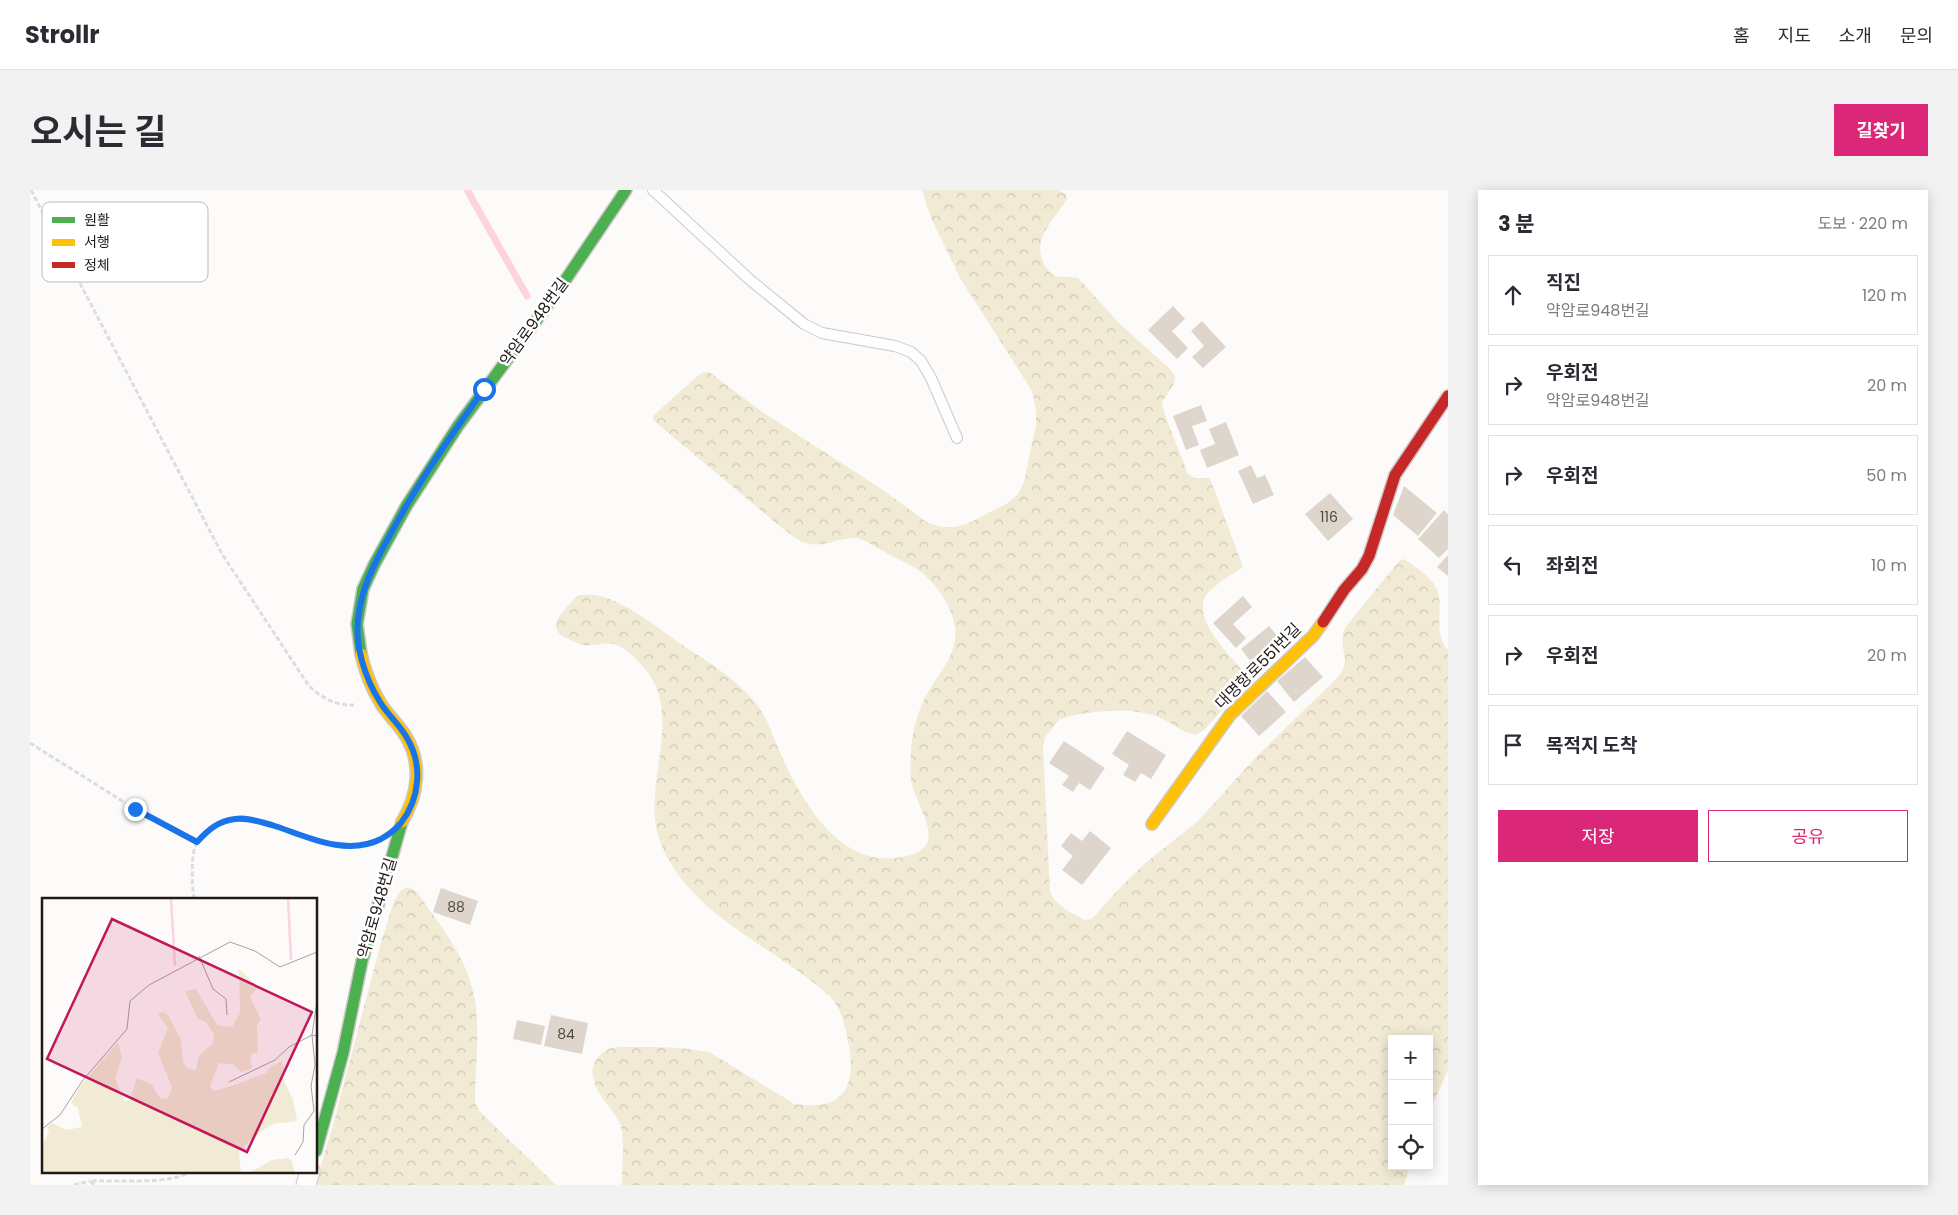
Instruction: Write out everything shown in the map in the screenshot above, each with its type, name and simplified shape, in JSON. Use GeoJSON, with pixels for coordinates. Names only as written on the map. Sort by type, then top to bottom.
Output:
{"type":"FeatureCollection","features":[{"type":"Feature","properties":{"kind":"street","name":"약암로948번길"},"geometry":{"type":"LineString","coordinates":[[318,1144],[343,1053],[362,961],[400,825],[409,811],[416,793],[418,771],[407,737],[380,702],[363,664],[358,642],[357,622],[360,602],[372,569],[424,474],[478,397],[556,294],[626,190]]}},
{"type":"Feature","properties":{"kind":"street","name":"대명항로551번길"},"geometry":{"type":"LineString","coordinates":[[1152,824],[1230,715],[1313,636],[1344,590],[1362,569],[1369,556],[1395,475],[1448,396]]}},
{"type":"Feature","properties":{"kind":"street"},"geometry":{"type":"LineString","coordinates":[[306,1185],[310,1172]]}},
{"type":"Feature","properties":{"kind":"lane"},"geometry":{"type":"LineString","coordinates":[[652,190],[749,279],[804,324],[822,333],[895,346],[911,352],[921,361],[931,378],[957,438]]}},
{"type":"Feature","properties":{"kind":"path"},"geometry":{"type":"LineString","coordinates":[[31,190],[42,211]]}},
{"type":"Feature","properties":{"kind":"path"},"geometry":{"type":"LineString","coordinates":[[79,282],[222,554],[298,671],[309,686],[322,698],[334,703],[351,705],[380,702]]}},
{"type":"Feature","properties":{"kind":"path"},"geometry":{"type":"LineString","coordinates":[[30,744],[135,809],[197,842]]}},
{"type":"Feature","properties":{"kind":"path"},"geometry":{"type":"LineString","coordinates":[[194,898],[192,867],[197,842],[209,829],[234,818],[256,821],[322,842],[341,846],[373,843],[400,825]]}},
{"type":"Feature","properties":{"kind":"path"},"geometry":{"type":"LineString","coordinates":[[74,1185],[90,1181],[160,1183],[178,1180],[190,1172]]}},
{"type":"Feature","properties":{"kind":"path"},"geometry":{"type":"LineString","coordinates":[[90,1181],[94,1185]]}},
{"type":"Feature","properties":{"kind":"green space"},"geometry":{"type":"Polygon","coordinates":[[[922,190],[1058,190],[1066,194],[1067,199],[1043,236],[1040,253],[1045,265],[1049,272],[1055,276],[1078,278],[1120,324],[1170,369],[1175,376],[1174,384],[1162,402],[1165,415],[1188,474],[1195,478],[1210,478],[1243,567],[1210,590],[1204,599],[1203,609],[1205,620],[1218,642],[1251,679],[1204,730],[1196,735],[1148,714],[1108,711],[1082,714],[1059,720],[1045,737],[1043,747],[1050,891],[1060,905],[1085,920],[1092,919],[1144,864],[1197,822],[1255,758],[1338,677],[1345,661],[1342,641],[1345,629],[1399,561],[1404,559],[1413,565],[1424,573],[1436,587],[1439,599],[1441,637],[1443,644],[1448,650],[1448,1070],[1433,1104],[1433,1035],[1388,1035],[1388,1170],[1409,1170],[1404,1185],[622,1185],[622,1129],[617,1118],[601,1096],[592,1072],[597,1059],[604,1052],[615,1047],[664,1047],[711,1053],[794,1104],[808,1105],[829,1103],[840,1096],[845,1090],[850,1074],[850,1051],[841,1015],[832,998],[798,971],[737,930],[706,905],[690,890],[666,854],[661,844],[656,823],[655,802],[662,736],[662,714],[658,693],[649,674],[622,648],[614,644],[580,644],[560,634],[556,624],[558,618],[567,607],[577,596],[581,595],[603,597],[637,613],[720,670],[750,696],[765,718],[791,776],[803,796],[816,816],[831,833],[848,847],[868,856],[889,858],[913,854],[923,848],[928,841],[929,832],[913,789],[910,759],[919,711],[928,692],[946,664],[954,644],[954,622],[942,594],[917,569],[863,540],[850,538],[816,545],[799,540],[782,528],[654,421],[653,416],[701,373],[709,372],[761,411],[880,488],[928,523],[942,527],[956,527],[969,523],[1008,503],[1018,494],[1024,482],[1036,425],[1036,410],[1032,391],[960,278],[931,218],[922,190]]]}},
{"type":"Feature","properties":{"kind":"green space"},"geometry":{"type":"Polygon","coordinates":[[[408,887],[416,891],[441,926],[457,951],[469,977],[477,1017],[475,1103],[479,1111],[556,1185],[315,1185],[394,901],[401,890],[408,887]]]}},
{"type":"Feature","properties":{"kind":"building"},"geometry":{"type":"Polygon","coordinates":[[[1173,306],[1185,319],[1172,331],[1188,348],[1177,359],[1148,330],[1173,306]]]}},
{"type":"Feature","properties":{"kind":"building"},"geometry":{"type":"Polygon","coordinates":[[[1202,321],[1226,347],[1203,368],[1192,357],[1204,346],[1191,331],[1202,321]]]}},
{"type":"Feature","properties":{"kind":"building"},"geometry":{"type":"Polygon","coordinates":[[[1201,405],[1207,421],[1192,426],[1199,445],[1186,450],[1173,416],[1201,405]]]}},
{"type":"Feature","properties":{"kind":"building"},"geometry":{"type":"Polygon","coordinates":[[[1226,422],[1239,455],[1207,468],[1200,450],[1215,444],[1209,429],[1226,422]]]}},
{"type":"Feature","properties":{"kind":"building"},"geometry":{"type":"Polygon","coordinates":[[[1251,465],[1257,478],[1265,475],[1274,495],[1253,504],[1238,471],[1251,465]]]}},
{"type":"Feature","properties":{"kind":"building"},"geometry":{"type":"Polygon","coordinates":[[[1404,486],[1437,513],[1418,536],[1393,515],[1404,486]]]}},
{"type":"Feature","properties":{"kind":"building"},"geometry":{"type":"Polygon","coordinates":[[[1330,493],[1353,519],[1328,541],[1305,514],[1330,493]]]}},
{"type":"Feature","properties":{"kind":"building"},"geometry":{"type":"Polygon","coordinates":[[[1444,510],[1448,514],[1448,549],[1439,558],[1418,539],[1444,510]]]}},
{"type":"Feature","properties":{"kind":"building"},"geometry":{"type":"Polygon","coordinates":[[[1448,555],[1448,576],[1437,567],[1448,555]]]}},
{"type":"Feature","properties":{"kind":"building"},"geometry":{"type":"Polygon","coordinates":[[[1243,596],[1252,607],[1233,624],[1246,638],[1236,648],[1213,623],[1243,596]]]}},
{"type":"Feature","properties":{"kind":"building"},"geometry":{"type":"Polygon","coordinates":[[[1269,626],[1284,644],[1256,668],[1241,649],[1269,626]]]}},
{"type":"Feature","properties":{"kind":"building"},"geometry":{"type":"Polygon","coordinates":[[[1305,657],[1323,677],[1294,702],[1277,681],[1305,657]]]}},
{"type":"Feature","properties":{"kind":"building"},"geometry":{"type":"Polygon","coordinates":[[[1267,691],[1286,712],[1259,736],[1241,716],[1267,691]]]}},
{"type":"Feature","properties":{"kind":"building"},"geometry":{"type":"Polygon","coordinates":[[[1127,731],[1166,755],[1151,779],[1141,773],[1135,782],[1123,775],[1129,765],[1112,754],[1127,731]]]}},
{"type":"Feature","properties":{"kind":"building"},"geometry":{"type":"Polygon","coordinates":[[[1064,741],[1105,768],[1090,790],[1079,783],[1073,792],[1062,785],[1069,776],[1049,763],[1064,741]]]}},
{"type":"Feature","properties":{"kind":"building"},"geometry":{"type":"Polygon","coordinates":[[[1090,831],[1111,848],[1082,885],[1062,870],[1073,856],[1061,846],[1071,833],[1082,841],[1090,831]]]}},
{"type":"Feature","properties":{"kind":"building"},"geometry":{"type":"Polygon","coordinates":[[[441,888],[478,901],[470,925],[433,912],[441,888]]]}},
{"type":"Feature","properties":{"kind":"building"},"geometry":{"type":"Polygon","coordinates":[[[551,1015],[588,1023],[582,1054],[544,1046],[551,1015]]]}},
{"type":"Feature","properties":{"kind":"building"},"geometry":{"type":"Polygon","coordinates":[[[517,1020],[545,1026],[541,1045],[513,1039],[517,1020]]]}},
{"type":"Feature","properties":{"kind":"waterway"},"geometry":{"type":"LineString","coordinates":[[467,190],[527,296]]}},
{"type":"Feature","properties":{"kind":"traffic: fast"},"geometry":{"type":"LineString","coordinates":[[361,654],[357,624],[363,589],[407,505],[458,426],[558,291],[626,190]]}},
{"type":"Feature","properties":{"kind":"traffic: fast"},"geometry":{"type":"LineString","coordinates":[[318,1144],[343,1053],[362,961],[402,822]]}},
{"type":"Feature","properties":{"kind":"traffic: slow"},"geometry":{"type":"LineString","coordinates":[[1152,824],[1230,715],[1313,636],[1323,622]]}},
{"type":"Feature","properties":{"kind":"traffic: slow"},"geometry":{"type":"LineString","coordinates":[[361,654],[375,692],[384,708],[405,735],[414,757],[416,768],[415,790],[402,822]]}},
{"type":"Feature","properties":{"kind":"traffic: jam"},"geometry":{"type":"LineString","coordinates":[[1323,622],[1344,590],[1362,569],[1369,556],[1395,475],[1448,396]]}},
{"type":"Feature","properties":{"kind":"route"},"geometry":{"type":"LineString","coordinates":[[135,809],[197,842],[209,829],[234,818],[265,823],[322,842],[341,846],[373,843],[400,825],[409,811],[416,793],[418,771],[407,737],[380,702],[363,664],[358,642],[357,622],[360,602],[363,589],[372,569],[424,474],[484,389]]}}]}
